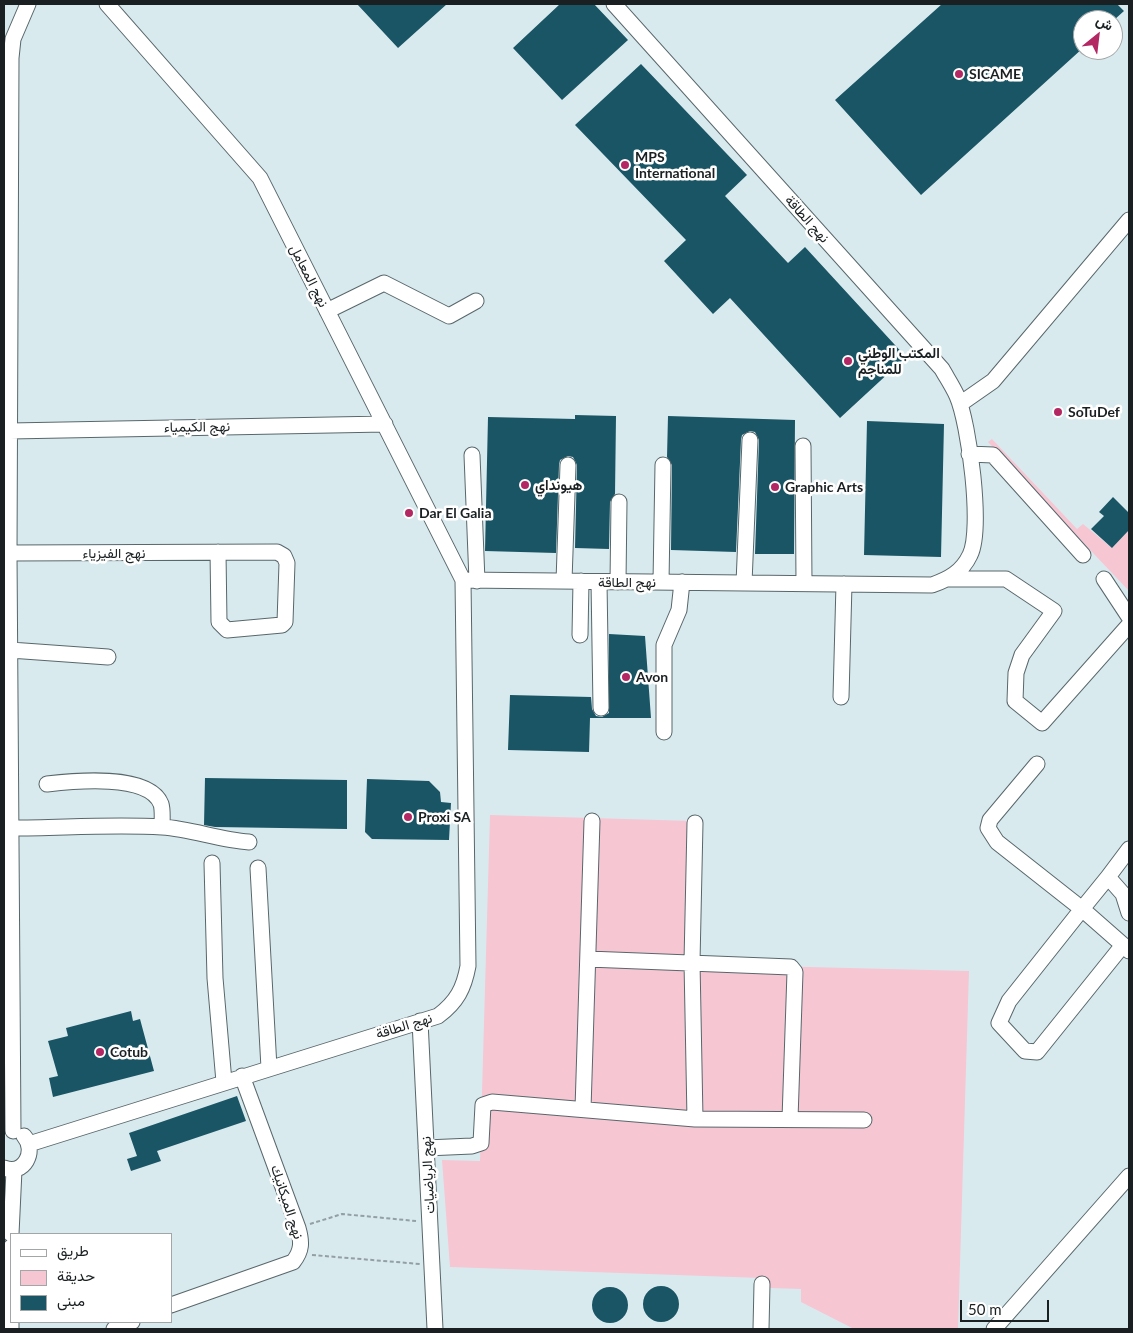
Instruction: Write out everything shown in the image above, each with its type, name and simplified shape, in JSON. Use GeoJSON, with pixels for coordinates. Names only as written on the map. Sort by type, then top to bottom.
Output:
{"type":"FeatureCollection","features":[{"type":"Feature","properties":{"kind":"street"},"geometry":{"type":"LineString","coordinates":[[9,1225],[9,1169],[23,1165],[28,1160],[29,1144],[25,1138],[9,1132],[8,891],[11,828],[7,808],[10,650],[9,553],[6,537],[10,431],[11,58],[13,39],[28,4]]}},
{"type":"Feature","properties":{"kind":"street","name":"نهج المعامل"},"geometry":{"type":"LineString","coordinates":[[107,4],[252,166],[385,424],[470,580]]}},
{"type":"Feature","properties":{"kind":"street","name":"نهج الطاقة"},"geometry":{"type":"LineString","coordinates":[[29,1144],[438,1016],[449,1008],[464,985],[468,966],[470,580],[932,584],[948,579],[961,569],[970,554],[975,536],[976,519],[965,421],[960,404],[942,370],[614,4]]}},
{"type":"Feature","properties":{"kind":"street"},"geometry":{"type":"LineString","coordinates":[[960,404],[992,381],[1129,220]]}},
{"type":"Feature","properties":{"kind":"street"},"geometry":{"type":"LineString","coordinates":[[327,311],[384,283],[449,316],[476,301]]}},
{"type":"Feature","properties":{"kind":"street","name":"نهج الكيمياء"},"geometry":{"type":"LineString","coordinates":[[10,431],[385,424]]}},
{"type":"Feature","properties":{"kind":"street"},"geometry":{"type":"LineString","coordinates":[[744,583],[750,440]]}},
{"type":"Feature","properties":{"kind":"street"},"geometry":{"type":"LineString","coordinates":[[803,446],[804,584]]}},
{"type":"Feature","properties":{"kind":"street"},"geometry":{"type":"LineString","coordinates":[[969,454],[993,455],[1083,555]]}},
{"type":"Feature","properties":{"kind":"street"},"geometry":{"type":"LineString","coordinates":[[470,580],[472,455]]}},
{"type":"Feature","properties":{"kind":"street"},"geometry":{"type":"LineString","coordinates":[[564,581],[568,465]]}},
{"type":"Feature","properties":{"kind":"street"},"geometry":{"type":"LineString","coordinates":[[661,582],[663,465]]}},
{"type":"Feature","properties":{"kind":"street"},"geometry":{"type":"LineString","coordinates":[[618,582],[619,502]]}},
{"type":"Feature","properties":{"kind":"street","name":"نهج الفيزياء"},"geometry":{"type":"LineString","coordinates":[[9,553],[218,552],[278,552],[284,556],[287,562],[285,622],[282,625],[227,630],[223,628],[219,622],[218,552]]}},
{"type":"Feature","properties":{"kind":"street"},"geometry":{"type":"LineString","coordinates":[[948,579],[1006,579],[1054,611],[1022,655],[1016,673],[1015,701],[1042,723],[1129,625]]}},
{"type":"Feature","properties":{"kind":"street"},"geometry":{"type":"LineString","coordinates":[[1104,579],[1129,617]]}},
{"type":"Feature","properties":{"kind":"street"},"geometry":{"type":"LineString","coordinates":[[580,636],[581,581]]}},
{"type":"Feature","properties":{"kind":"street"},"geometry":{"type":"LineString","coordinates":[[599,582],[601,708]]}},
{"type":"Feature","properties":{"kind":"street"},"geometry":{"type":"LineString","coordinates":[[664,732],[664,645],[679,610],[682,582]]}},
{"type":"Feature","properties":{"kind":"street"},"geometry":{"type":"LineString","coordinates":[[841,697],[844,584]]}},
{"type":"Feature","properties":{"kind":"street"},"geometry":{"type":"LineString","coordinates":[[10,650],[108,657]]}},
{"type":"Feature","properties":{"kind":"street"},"geometry":{"type":"LineString","coordinates":[[1037,764],[990,820],[988,828],[997,842],[1082,909],[1126,948],[1037,1052],[1025,1051],[999,1023],[1009,1001],[1082,909],[1108,877],[1129,849]]}},
{"type":"Feature","properties":{"kind":"street"},"geometry":{"type":"LineString","coordinates":[[47,784],[84,779],[135,784],[154,794],[161,804],[162,827]]}},
{"type":"Feature","properties":{"kind":"street"},"geometry":{"type":"LineString","coordinates":[[583,1109],[592,821]]}},
{"type":"Feature","properties":{"kind":"street"},"geometry":{"type":"LineString","coordinates":[[695,823],[692,962],[695,1119]]}},
{"type":"Feature","properties":{"kind":"street"},"geometry":{"type":"LineString","coordinates":[[11,828],[162,827],[194,831],[227,841],[249,842]]}},
{"type":"Feature","properties":{"kind":"street"},"geometry":{"type":"LineString","coordinates":[[212,863],[215,978],[224,1082]]}},
{"type":"Feature","properties":{"kind":"street"},"geometry":{"type":"LineString","coordinates":[[258,868],[268,1068]]}},
{"type":"Feature","properties":{"kind":"street"},"geometry":{"type":"LineString","coordinates":[[1108,877],[1123,894],[1129,913]]}},
{"type":"Feature","properties":{"kind":"street"},"geometry":{"type":"LineString","coordinates":[[588,959],[781,965],[791,967],[795,972],[790,1119]]}},
{"type":"Feature","properties":{"kind":"street","name":"نهج الرياضيات"},"geometry":{"type":"LineString","coordinates":[[420,1021],[435,1329]]}},
{"type":"Feature","properties":{"kind":"street","name":"نهج الميكانيك"},"geometry":{"type":"LineString","coordinates":[[172,1305],[293,1262],[300,1253],[301,1241],[298,1228],[242,1076]]}},
{"type":"Feature","properties":{"kind":"street"},"geometry":{"type":"LineString","coordinates":[[426,1148],[472,1146],[481,1143],[483,1105],[492,1102],[695,1119],[864,1120]]}},
{"type":"Feature","properties":{"kind":"street"},"geometry":{"type":"LineString","coordinates":[[994,1329],[1129,1176]]}},
{"type":"Feature","properties":{"kind":"street"},"geometry":{"type":"LineString","coordinates":[[761,1329],[762,1284]]}},
{"type":"Feature","properties":{"kind":"street"},"geometry":{"type":"LineString","coordinates":[[114,1329],[129,1323]]}},
{"type":"Feature","properties":{"kind":"path"},"geometry":{"type":"LineString","coordinates":[[298,1228],[342,1214],[430,1223]]}},
{"type":"Feature","properties":{"kind":"path"},"geometry":{"type":"LineString","coordinates":[[300,1253],[432,1265]]}},
{"type":"Feature","properties":{"kind":"green space"},"geometry":{"type":"Polygon","coordinates":[[[992,439],[1077,529],[1083,524],[1112,548],[1129,530],[1129,591],[988,442],[992,439]]]}},
{"type":"Feature","properties":{"kind":"green space"},"geometry":{"type":"Polygon","coordinates":[[[490,815],[693,821],[689,964],[969,971],[958,1329],[854,1329],[801,1302],[801,1289],[770,1288],[761,1278],[450,1267],[442,1160],[480,1161],[490,815]]]}},
{"type":"Feature","properties":{"kind":"building"},"geometry":{"type":"Polygon","coordinates":[[[357,4],[447,4],[398,48],[357,4]]]}},
{"type":"Feature","properties":{"kind":"building"},"geometry":{"type":"Polygon","coordinates":[[[560,4],[594,4],[628,40],[562,100],[513,48],[560,4]]]}},
{"type":"Feature","properties":{"kind":"building","name":"SICAME"},"geometry":{"type":"Polygon","coordinates":[[[942,4],[1117,4],[1123,10],[1073,10],[1073,57],[921,195],[835,100],[942,4]]]}},
{"type":"Feature","properties":{"kind":"building"},"geometry":{"type":"Polygon","coordinates":[[[641,64],[747,175],[725,196],[788,263],[805,247],[906,357],[840,418],[730,298],[713,314],[664,261],[686,240],[575,125],[641,64]]]}},
{"type":"Feature","properties":{"kind":"building","name":"هيونداي"},"geometry":{"type":"Polygon","coordinates":[[[575,415],[616,416],[615,494],[610,502],[609,549],[575,548],[577,465],[573,457],[568,456],[560,460],[559,465],[556,553],[485,551],[488,417],[575,419],[575,415]]]}},
{"type":"Feature","properties":{"kind":"building"},"geometry":{"type":"Polygon","coordinates":[[[668,416],[795,420],[794,554],[755,554],[759,440],[755,432],[750,431],[742,435],[741,440],[736,552],[671,550],[672,465],[667,457],[668,416]]]}},
{"type":"Feature","properties":{"kind":"building"},"geometry":{"type":"Polygon","coordinates":[[[867,421],[944,424],[941,557],[864,555],[867,421]]]}},
{"type":"Feature","properties":{"kind":"building"},"geometry":{"type":"Polygon","coordinates":[[[1113,497],[1129,513],[1129,530],[1112,548],[1091,529],[1104,516],[1099,512],[1113,497]]]}},
{"type":"Feature","properties":{"kind":"building"},"geometry":{"type":"Polygon","coordinates":[[[609,634],[645,636],[651,718],[590,718],[589,752],[508,750],[510,695],[591,697],[592,709],[596,716],[602,717],[609,713],[609,634]]]}},
{"type":"Feature","properties":{"kind":"building"},"geometry":{"type":"Polygon","coordinates":[[[205,778],[347,780],[347,829],[215,827],[204,825],[205,778]]]}},
{"type":"Feature","properties":{"kind":"building","name":"Proxi SA"},"geometry":{"type":"Polygon","coordinates":[[[367,779],[429,781],[440,792],[441,802],[451,803],[449,840],[372,839],[365,832],[367,779]]]}},
{"type":"Feature","properties":{"kind":"building","name":"Cotub"},"geometry":{"type":"Polygon","coordinates":[[[131,1011],[133,1021],[140,1019],[154,1071],[53,1097],[49,1078],[58,1076],[48,1041],[68,1036],[66,1028],[131,1011]]]}},
{"type":"Feature","properties":{"kind":"building"},"geometry":{"type":"Polygon","coordinates":[[[237,1096],[246,1121],[157,1151],[161,1161],[131,1171],[127,1159],[137,1156],[129,1133],[237,1096]]]}},
{"type":"Feature","properties":{"kind":"building"},"geometry":{"type":"Polygon","coordinates":[[[661,1286],[668,1287],[674,1291],[678,1297],[678,1311],[674,1317],[668,1321],[661,1322],[654,1321],[648,1317],[644,1311],[643,1304],[644,1297],[648,1291],[654,1287],[661,1286]]]}},
{"type":"Feature","properties":{"kind":"building"},"geometry":{"type":"Polygon","coordinates":[[[610,1287],[617,1288],[623,1292],[627,1298],[627,1312],[623,1318],[617,1322],[610,1323],[603,1322],[597,1318],[593,1312],[592,1305],[593,1298],[597,1292],[603,1288],[610,1287]]]}},
{"type":"Feature","properties":{"kind":"place","name":"SICAME"},"geometry":{"type":"Point","coordinates":[959,74]}},
{"type":"Feature","properties":{"kind":"place","name":"MPS International"},"geometry":{"type":"Point","coordinates":[625,165]}},
{"type":"Feature","properties":{"kind":"place","name":"المكتب الوطني للمناجم"},"geometry":{"type":"Point","coordinates":[848,361]}},
{"type":"Feature","properties":{"kind":"place","name":"SoTuDef"},"geometry":{"type":"Point","coordinates":[1058,412]}},
{"type":"Feature","properties":{"kind":"place","name":"هيونداي"},"geometry":{"type":"Point","coordinates":[525,485]}},
{"type":"Feature","properties":{"kind":"place","name":"Graphic Arts"},"geometry":{"type":"Point","coordinates":[775,487]}},
{"type":"Feature","properties":{"kind":"place","name":"Dar El Galia"},"geometry":{"type":"Point","coordinates":[409,513]}},
{"type":"Feature","properties":{"kind":"place","name":"Avon"},"geometry":{"type":"Point","coordinates":[626,677]}},
{"type":"Feature","properties":{"kind":"place","name":"Proxi SA"},"geometry":{"type":"Point","coordinates":[408,817]}},
{"type":"Feature","properties":{"kind":"place","name":"Cotub"},"geometry":{"type":"Point","coordinates":[100,1052]}}]}
